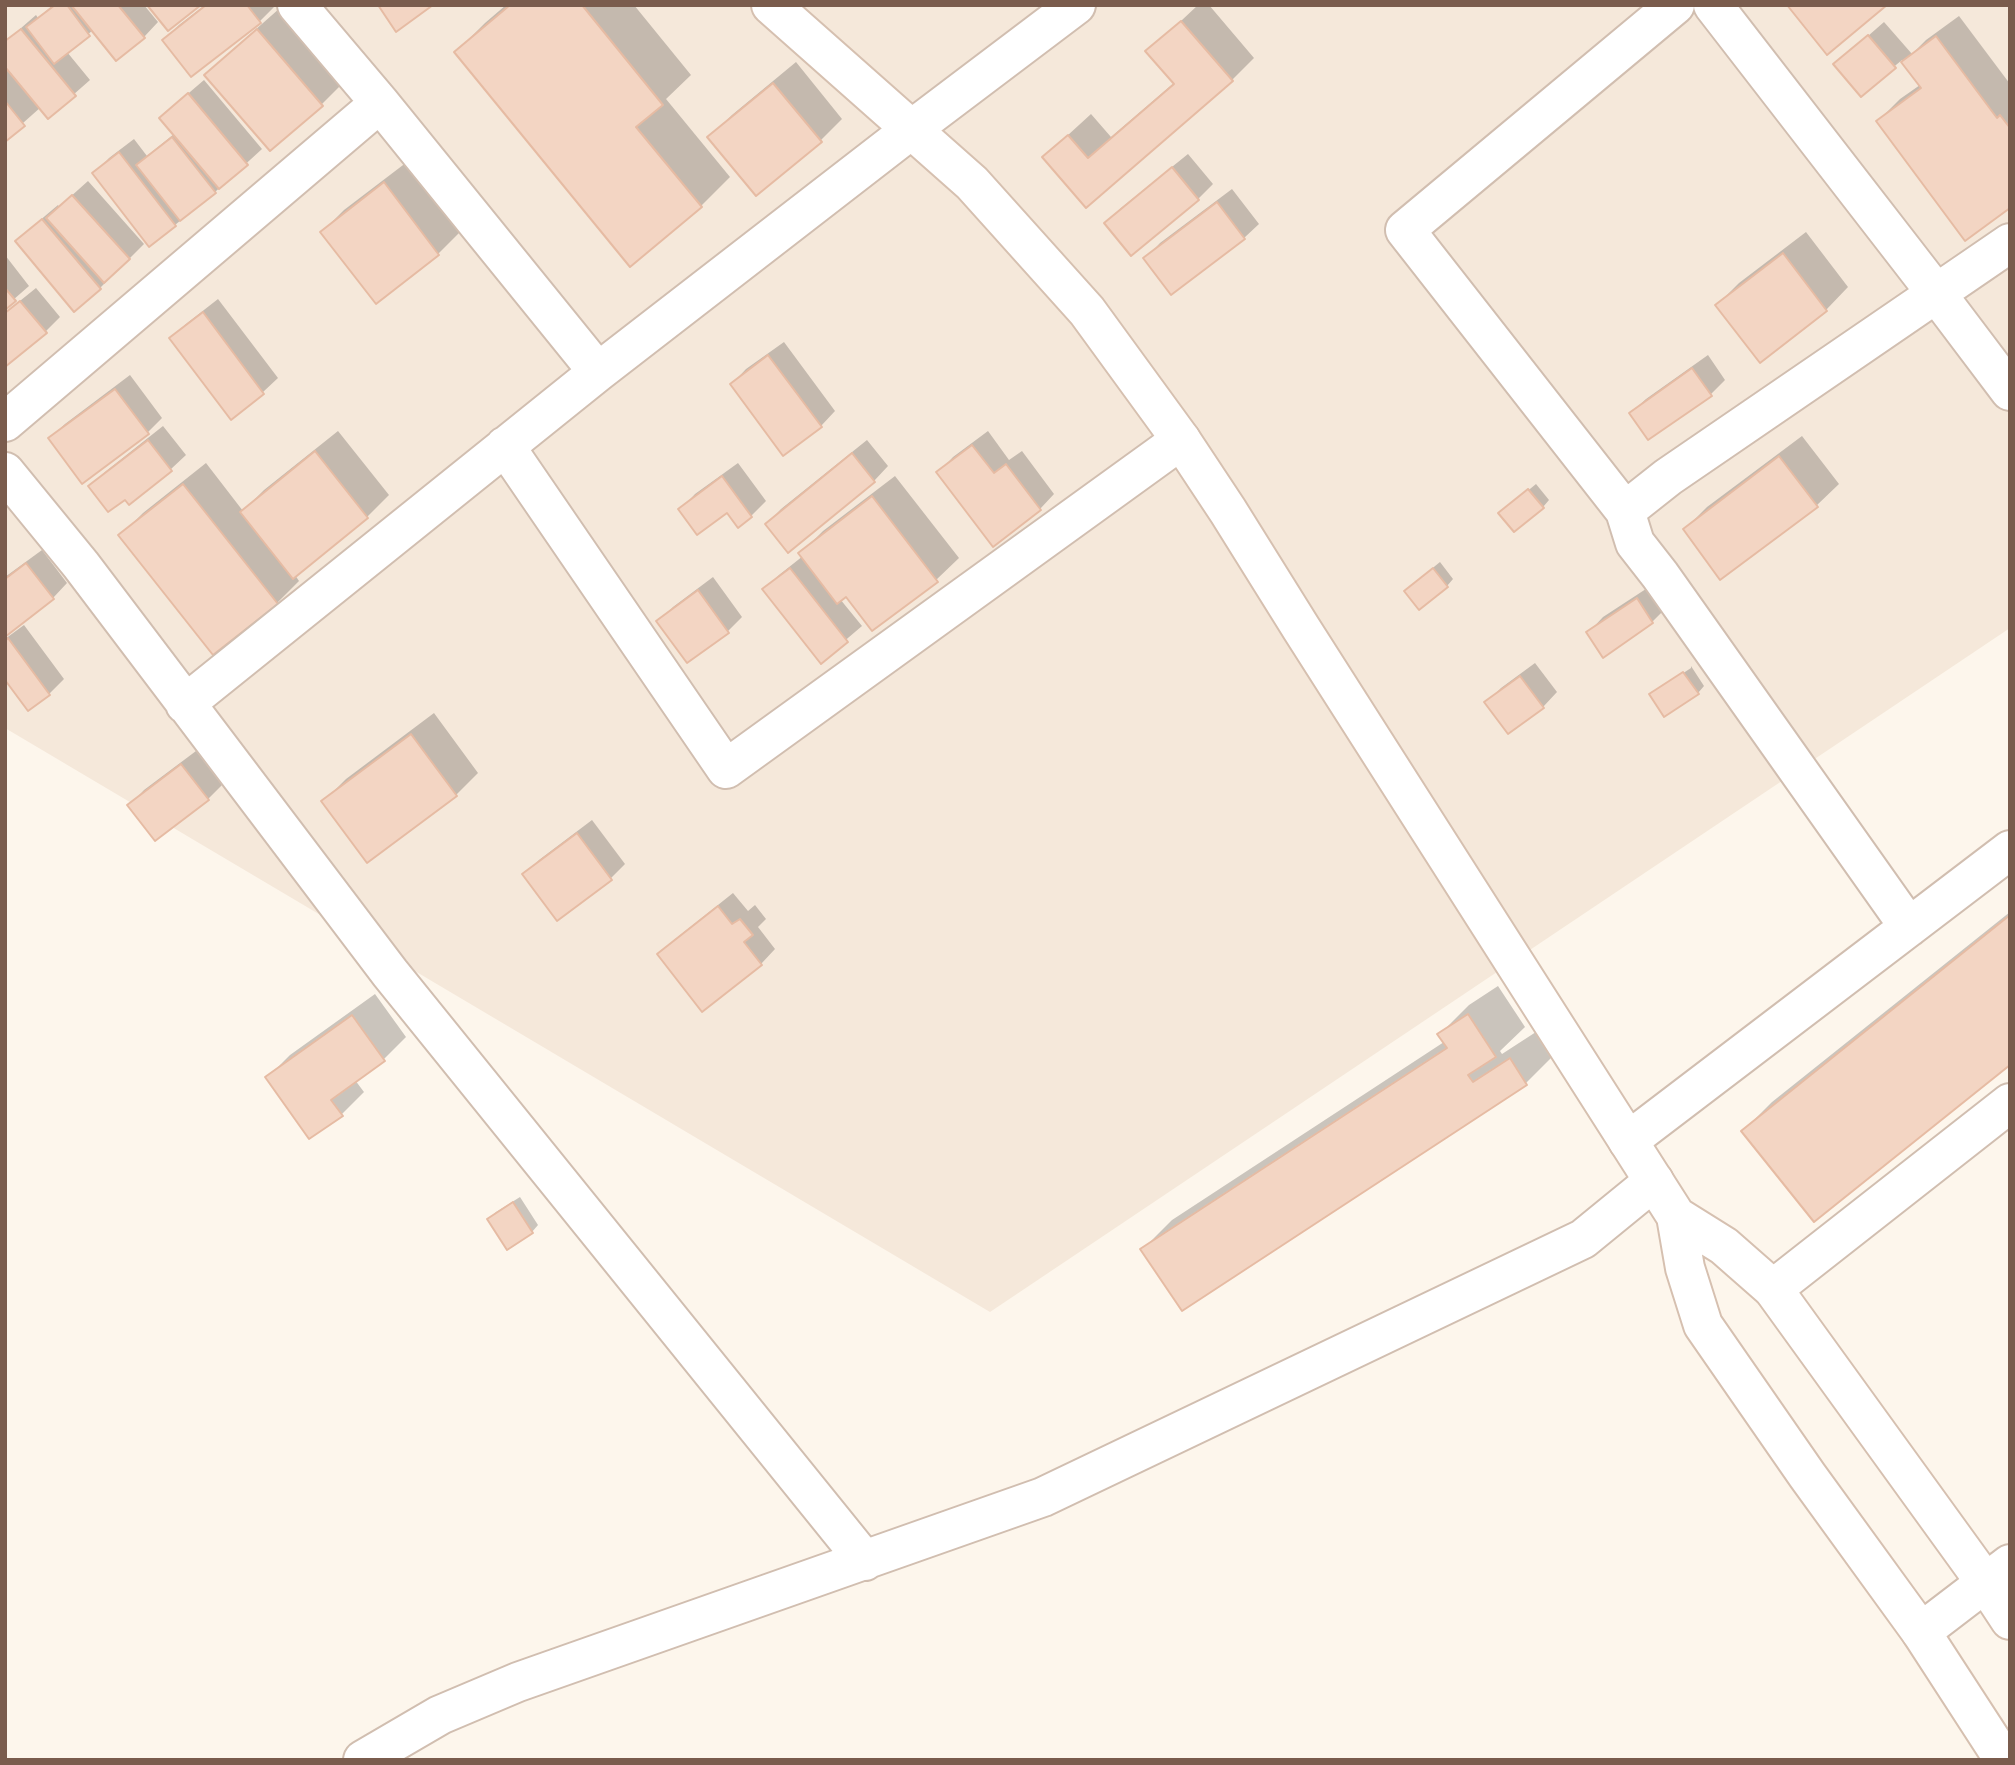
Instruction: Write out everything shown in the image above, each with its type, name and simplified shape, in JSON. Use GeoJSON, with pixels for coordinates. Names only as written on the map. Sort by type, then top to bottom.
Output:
{"type":"FeatureCollection","features":[{"type":"Feature","properties":{"kind":"street"},"geometry":{"type":"LineString","coordinates":[[297,5],[598,372]]}},
{"type":"Feature","properties":{"kind":"street"},"geometry":{"type":"LineString","coordinates":[[771,5],[972,183],[1087,311],[1181,440],[1676,1216],[1685,1268],[1703,1325],[1921,1632],[2004,1760]]}},
{"type":"Feature","properties":{"kind":"street"},"geometry":{"type":"LineString","coordinates":[[186,704],[598,372],[1076,5]]}},
{"type":"Feature","properties":{"kind":"street"},"geometry":{"type":"LineString","coordinates":[[1675,5],[1405,230],[1625,511],[1635,543],[1909,927]]}},
{"type":"Feature","properties":{"kind":"street"},"geometry":{"type":"LineString","coordinates":[[1713,5],[2010,391]]}},
{"type":"Feature","properties":{"kind":"street"},"geometry":{"type":"LineString","coordinates":[[5,422],[380,103]]}},
{"type":"Feature","properties":{"kind":"street"},"geometry":{"type":"LineString","coordinates":[[1625,511],[1668,477],[2010,243]]}},
{"type":"Feature","properties":{"kind":"street"},"geometry":{"type":"LineString","coordinates":[[505,446],[726,769],[1181,440]]}},
{"type":"Feature","properties":{"kind":"street"},"geometry":{"type":"LineString","coordinates":[[5,472],[81,565],[390,973],[865,1561]]}},
{"type":"Feature","properties":{"kind":"street"},"geometry":{"type":"LineString","coordinates":[[1628,1141],[2010,850]]}},
{"type":"Feature","properties":{"kind":"street"},"geometry":{"type":"LineString","coordinates":[[1773,1289],[2010,1103]]}},
{"type":"Feature","properties":{"kind":"street"},"geometry":{"type":"LineString","coordinates":[[363,1760],[440,1715],[518,1682],[1043,1496],[1583,1239],[1654,1181]]}},
{"type":"Feature","properties":{"kind":"street"},"geometry":{"type":"LineString","coordinates":[[1676,1216],[1724,1246],[1773,1289],[1997,1573],[2010,1620]]}},
{"type":"Feature","properties":{"kind":"street"},"geometry":{"type":"LineString","coordinates":[[1921,1632],[1997,1573]]}},
{"type":"Feature","properties":{"kind":"shaded area"},"geometry":{"type":"Polygon","coordinates":[[[5,5],[2010,5],[2010,628],[990,1312],[5,728],[5,5]]]}},
{"type":"Feature","properties":{"kind":"building"},"geometry":{"type":"Polygon","coordinates":[[[55,5],[67,5],[90,36],[54,64],[26,27],[55,5]]]}},
{"type":"Feature","properties":{"kind":"building"},"geometry":{"type":"Polygon","coordinates":[[[71,5],[118,5],[145,38],[116,61],[71,5]]]}},
{"type":"Feature","properties":{"kind":"building"},"geometry":{"type":"Polygon","coordinates":[[[147,5],[201,5],[168,31],[147,5]]]}},
{"type":"Feature","properties":{"kind":"building"},"geometry":{"type":"Polygon","coordinates":[[[206,5],[247,5],[261,23],[191,77],[162,40],[206,5]]]}},
{"type":"Feature","properties":{"kind":"building"},"geometry":{"type":"Polygon","coordinates":[[[378,5],[433,5],[396,32],[378,5]]]}},
{"type":"Feature","properties":{"kind":"building"},"geometry":{"type":"Polygon","coordinates":[[[510,5],[582,5],[663,105],[636,127],[702,207],[630,267],[454,52],[510,5]]]}},
{"type":"Feature","properties":{"kind":"building"},"geometry":{"type":"Polygon","coordinates":[[[1787,5],[1887,5],[1827,55],[1787,5]]]}},
{"type":"Feature","properties":{"kind":"building"},"geometry":{"type":"Polygon","coordinates":[[[1181,21],[1233,81],[1086,208],[1042,157],[1068,135],[1088,158],[1174,84],[1145,51],[1181,21]]]}},
{"type":"Feature","properties":{"kind":"building"},"geometry":{"type":"Polygon","coordinates":[[[21,29],[76,96],[48,119],[5,67],[5,41],[21,29]]]}},
{"type":"Feature","properties":{"kind":"building"},"geometry":{"type":"Polygon","coordinates":[[[257,29],[323,106],[270,151],[204,75],[257,29]]]}},
{"type":"Feature","properties":{"kind":"building"},"geometry":{"type":"Polygon","coordinates":[[[1868,35],[1896,68],[1861,97],[1833,64],[1868,35]]]}},
{"type":"Feature","properties":{"kind":"building"},"geometry":{"type":"Polygon","coordinates":[[[1936,36],[1997,118],[2000,115],[2010,128],[2010,208],[1965,241],[1876,121],[1921,88],[1901,62],[1936,36]]]}},
{"type":"Feature","properties":{"kind":"building"},"geometry":{"type":"Polygon","coordinates":[[[773,83],[822,142],[756,196],[707,137],[773,83]]]}},
{"type":"Feature","properties":{"kind":"building"},"geometry":{"type":"Polygon","coordinates":[[[188,93],[248,165],[219,189],[159,118],[188,93]]]}},
{"type":"Feature","properties":{"kind":"building"},"geometry":{"type":"Polygon","coordinates":[[[5,101],[25,126],[5,142],[5,101]]]}},
{"type":"Feature","properties":{"kind":"building"},"geometry":{"type":"Polygon","coordinates":[[[172,137],[216,193],[180,221],[136,165],[172,137]]]}},
{"type":"Feature","properties":{"kind":"building"},"geometry":{"type":"Polygon","coordinates":[[[119,152],[176,226],[149,247],[92,173],[119,152]]]}},
{"type":"Feature","properties":{"kind":"building"},"geometry":{"type":"Polygon","coordinates":[[[1172,167],[1199,200],[1131,256],[1104,223],[1172,167]]]}},
{"type":"Feature","properties":{"kind":"building"},"geometry":{"type":"Polygon","coordinates":[[[384,182],[439,255],[376,304],[320,232],[384,182]]]}},
{"type":"Feature","properties":{"kind":"building"},"geometry":{"type":"Polygon","coordinates":[[[72,195],[130,259],[104,283],[46,218],[72,195]]]}},
{"type":"Feature","properties":{"kind":"building"},"geometry":{"type":"Polygon","coordinates":[[[1217,202],[1245,239],[1171,295],[1143,258],[1217,202]]]}},
{"type":"Feature","properties":{"kind":"building"},"geometry":{"type":"Polygon","coordinates":[[[42,219],[101,289],[74,312],[15,241],[42,219]]]}},
{"type":"Feature","properties":{"kind":"building"},"geometry":{"type":"Polygon","coordinates":[[[1783,253],[1827,311],[1760,363],[1715,305],[1783,253]]]}},
{"type":"Feature","properties":{"kind":"building"},"geometry":{"type":"Polygon","coordinates":[[[5,288],[16,301],[5,310],[5,288]]]}},
{"type":"Feature","properties":{"kind":"building"},"geometry":{"type":"Polygon","coordinates":[[[20,301],[47,333],[5,367],[5,313],[20,301]]]}},
{"type":"Feature","properties":{"kind":"building"},"geometry":{"type":"Polygon","coordinates":[[[203,312],[264,394],[231,420],[169,338],[203,312]]]}},
{"type":"Feature","properties":{"kind":"building"},"geometry":{"type":"Polygon","coordinates":[[[768,355],[822,427],[783,456],[730,384],[768,355]]]}},
{"type":"Feature","properties":{"kind":"building"},"geometry":{"type":"Polygon","coordinates":[[[1692,368],[1712,396],[1648,440],[1629,413],[1692,368]]]}},
{"type":"Feature","properties":{"kind":"building"},"geometry":{"type":"Polygon","coordinates":[[[115,389],[149,434],[82,484],[48,438],[115,389]]]}},
{"type":"Feature","properties":{"kind":"building"},"geometry":{"type":"Polygon","coordinates":[[[148,440],[172,471],[129,505],[125,500],[108,512],[88,486],[148,440]]]}},
{"type":"Feature","properties":{"kind":"building"},"geometry":{"type":"Polygon","coordinates":[[[972,445],[994,473],[1006,464],[1041,510],[993,547],[936,472],[972,445]]]}},
{"type":"Feature","properties":{"kind":"building"},"geometry":{"type":"Polygon","coordinates":[[[315,451],[368,518],[293,579],[240,512],[315,451]]]}},
{"type":"Feature","properties":{"kind":"building"},"geometry":{"type":"Polygon","coordinates":[[[852,453],[875,482],[788,553],[765,524],[852,453]]]}},
{"type":"Feature","properties":{"kind":"building"},"geometry":{"type":"Polygon","coordinates":[[[1779,456],[1818,507],[1720,580],[1683,529],[1779,456]]]}},
{"type":"Feature","properties":{"kind":"building"},"geometry":{"type":"Polygon","coordinates":[[[722,476],[752,517],[738,528],[727,513],[697,535],[678,509],[722,476]]]}},
{"type":"Feature","properties":{"kind":"building"},"geometry":{"type":"Polygon","coordinates":[[[183,484],[278,604],[213,655],[118,535],[183,484]]]}},
{"type":"Feature","properties":{"kind":"building"},"geometry":{"type":"Polygon","coordinates":[[[1528,489],[1544,508],[1514,532],[1498,513],[1528,489]]]}},
{"type":"Feature","properties":{"kind":"building"},"geometry":{"type":"Polygon","coordinates":[[[872,496],[938,582],[872,631],[846,597],[837,604],[798,553],[872,496]]]}},
{"type":"Feature","properties":{"kind":"building"},"geometry":{"type":"Polygon","coordinates":[[[26,563],[54,599],[5,637],[5,579],[26,563]]]}},
{"type":"Feature","properties":{"kind":"building"},"geometry":{"type":"Polygon","coordinates":[[[790,568],[848,642],[821,664],[762,589],[790,568]]]}},
{"type":"Feature","properties":{"kind":"building"},"geometry":{"type":"Polygon","coordinates":[[[1433,568],[1448,587],[1419,610],[1404,591],[1433,568]]]}},
{"type":"Feature","properties":{"kind":"building"},"geometry":{"type":"Polygon","coordinates":[[[698,590],[729,633],[687,663],[656,621],[698,590]]]}},
{"type":"Feature","properties":{"kind":"building"},"geometry":{"type":"Polygon","coordinates":[[[1637,598],[1653,623],[1603,658],[1586,632],[1637,598]]]}},
{"type":"Feature","properties":{"kind":"building"},"geometry":{"type":"Polygon","coordinates":[[[8,638],[50,695],[28,711],[5,680],[5,641],[8,638]]]}},
{"type":"Feature","properties":{"kind":"building"},"geometry":{"type":"Polygon","coordinates":[[[1683,672],[1699,694],[1664,717],[1649,694],[1683,672]]]}},
{"type":"Feature","properties":{"kind":"building"},"geometry":{"type":"Polygon","coordinates":[[[1520,676],[1544,708],[1508,734],[1484,702],[1520,676]]]}},
{"type":"Feature","properties":{"kind":"building"},"geometry":{"type":"Polygon","coordinates":[[[411,734],[457,796],[367,863],[321,801],[411,734]]]}},
{"type":"Feature","properties":{"kind":"building"},"geometry":{"type":"Polygon","coordinates":[[[181,764],[209,800],[155,841],[127,805],[181,764]]]}},
{"type":"Feature","properties":{"kind":"building"},"geometry":{"type":"Polygon","coordinates":[[[577,833],[612,880],[557,921],[522,874],[577,833]]]}},
{"type":"Feature","properties":{"kind":"building"},"geometry":{"type":"Polygon","coordinates":[[[718,906],[732,924],[740,919],[753,935],[744,942],[762,965],[702,1012],[657,954],[718,906]]]}},
{"type":"Feature","properties":{"kind":"building"},"geometry":{"type":"Polygon","coordinates":[[[2010,915],[2010,1065],[1814,1222],[1741,1131],[2010,915]]]}},
{"type":"Feature","properties":{"kind":"building"},"geometry":{"type":"Polygon","coordinates":[[[1468,1014],[1496,1057],[1468,1075],[1473,1082],[1510,1058],[1527,1085],[1182,1311],[1140,1249],[1447,1048],[1437,1034],[1468,1014]]]}},
{"type":"Feature","properties":{"kind":"building"},"geometry":{"type":"Polygon","coordinates":[[[352,1015],[385,1061],[331,1100],[343,1116],[309,1139],[265,1077],[352,1015]]]}},
{"type":"Feature","properties":{"kind":"building"},"geometry":{"type":"Polygon","coordinates":[[[513,1202],[533,1233],[507,1250],[487,1219],[513,1202]]]}}]}
